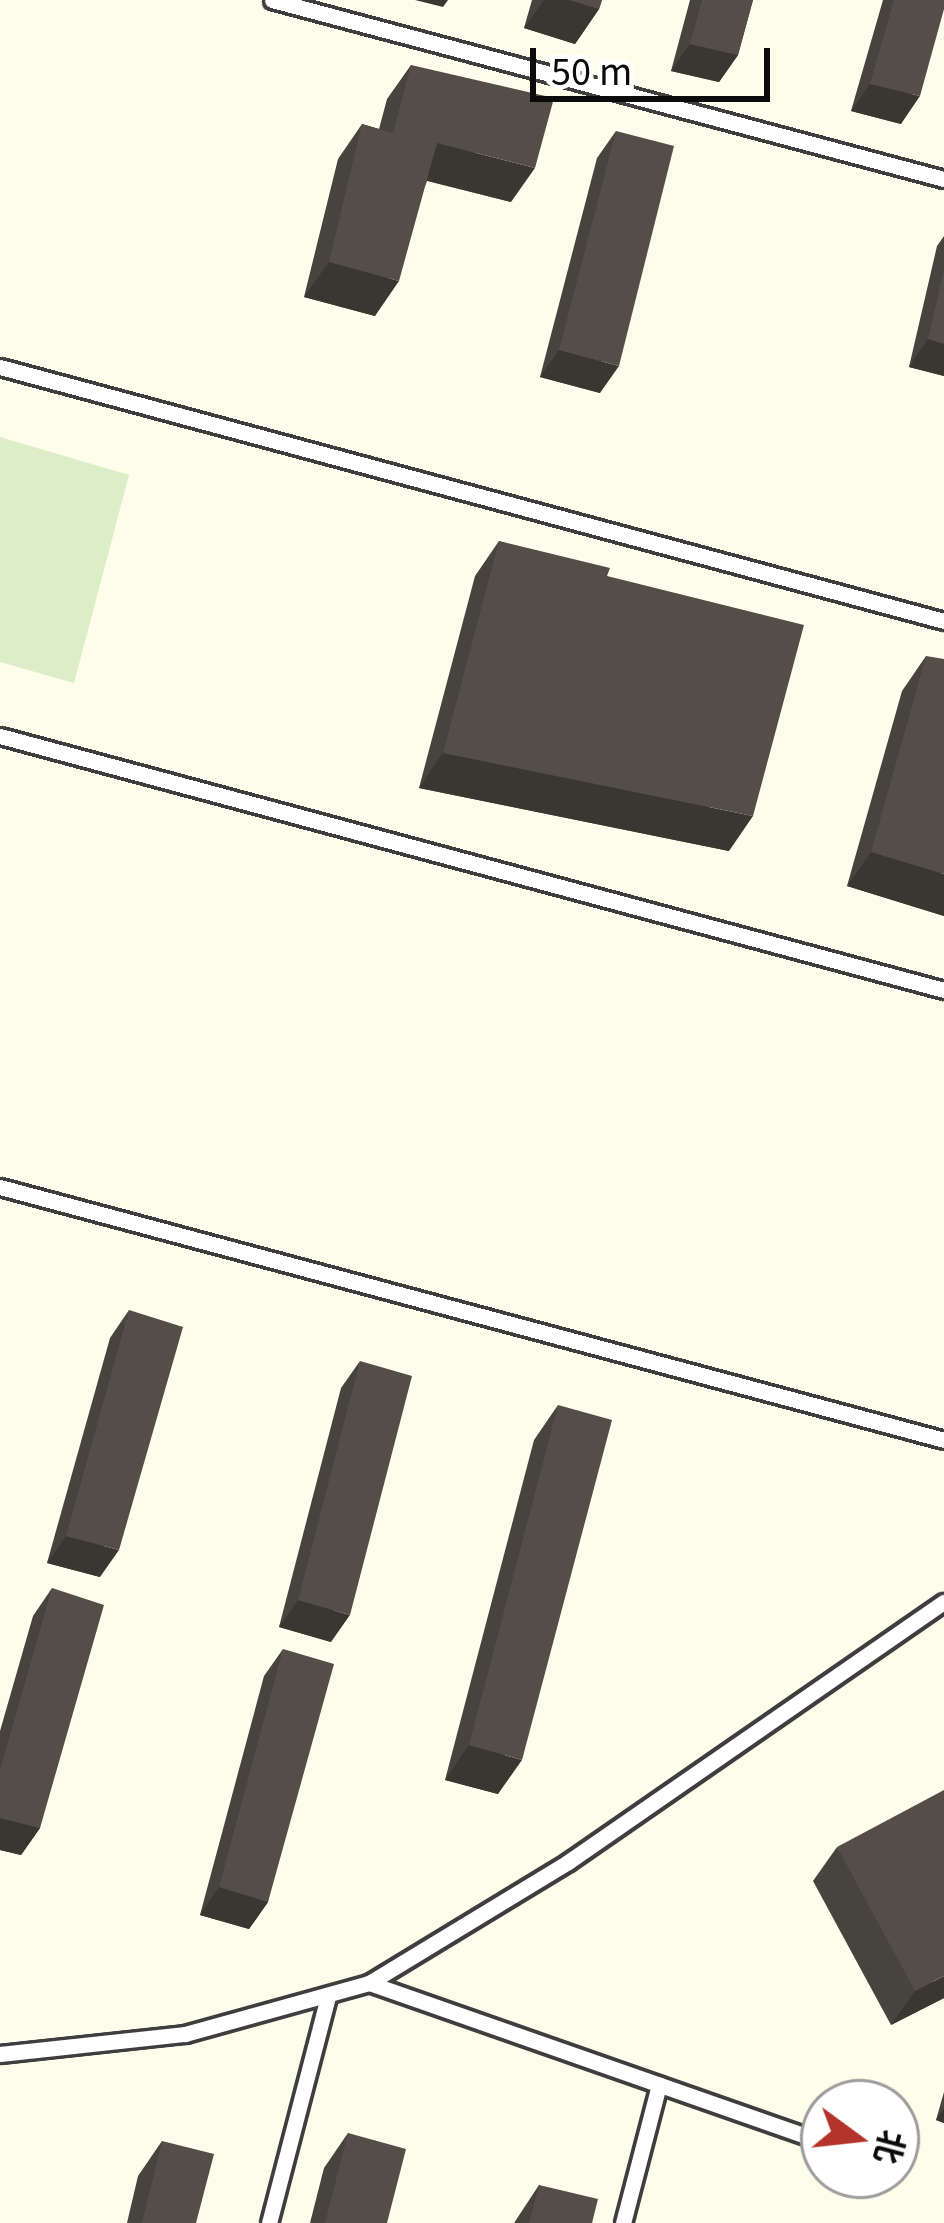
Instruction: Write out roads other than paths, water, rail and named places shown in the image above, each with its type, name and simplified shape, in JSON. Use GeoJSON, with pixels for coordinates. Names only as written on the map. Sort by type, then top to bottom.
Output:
{"type":"FeatureCollection","features":[{"type":"Feature","properties":{"kind":"lane"},"geometry":{"type":"LineString","coordinates":[[272,0],[944,179]]}},
{"type":"Feature","properties":{"kind":"lane"},"geometry":{"type":"LineString","coordinates":[[0,367],[944,621]]}},
{"type":"Feature","properties":{"kind":"lane"},"geometry":{"type":"LineString","coordinates":[[0,736],[944,990]]}},
{"type":"Feature","properties":{"kind":"lane"},"geometry":{"type":"LineString","coordinates":[[0,1186],[944,1440]]}},
{"type":"Feature","properties":{"kind":"lane"},"geometry":{"type":"LineString","coordinates":[[0,2054],[185,2034],[369,1983],[568,1862],[944,1602]]}},
{"type":"Feature","properties":{"kind":"lane"},"geometry":{"type":"LineString","coordinates":[[369,1983],[800,2134]]}},
{"type":"Feature","properties":{"kind":"lane"},"geometry":{"type":"LineString","coordinates":[[269,2223],[328,1996]]}},
{"type":"Feature","properties":{"kind":"lane"},"geometry":{"type":"LineString","coordinates":[[623,2223],[659,2085]]}}]}
